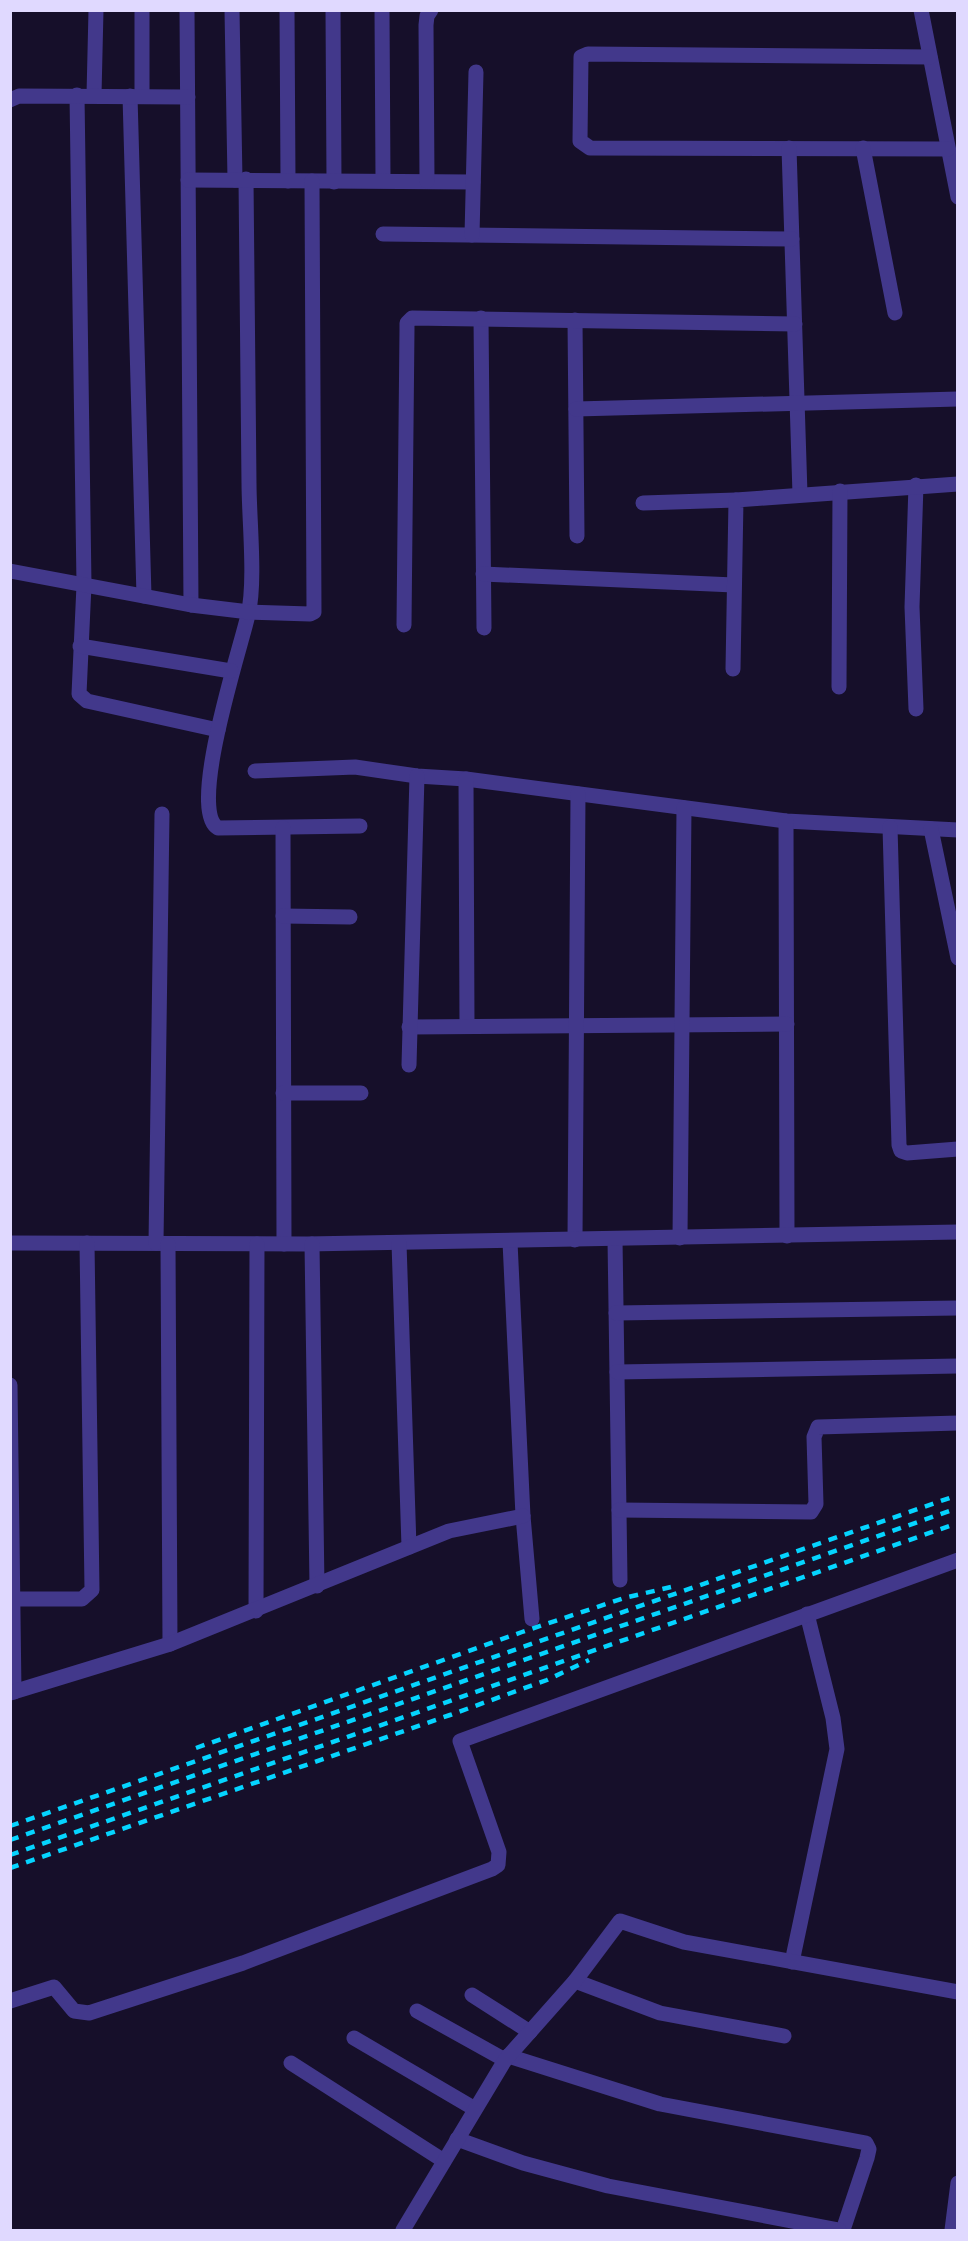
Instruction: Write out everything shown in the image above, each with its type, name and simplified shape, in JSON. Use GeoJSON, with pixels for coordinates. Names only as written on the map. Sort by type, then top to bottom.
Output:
{"type":"FeatureCollection","features":[{"type":"Feature","properties":{"kind":"street"},"geometry":{"type":"LineString","coordinates":[[94,95],[96,10]]}},
{"type":"Feature","properties":{"kind":"street"},"geometry":{"type":"LineString","coordinates":[[142,10],[136,96],[144,596]]}},
{"type":"Feature","properties":{"kind":"street"},"geometry":{"type":"LineString","coordinates":[[187,10],[191,605]]}},
{"type":"Feature","properties":{"kind":"street"},"geometry":{"type":"LineString","coordinates":[[232,10],[240,180],[249,612],[231,671],[218,730],[209,788],[209,817],[212,824],[218,828],[360,826]]}},
{"type":"Feature","properties":{"kind":"street"},"geometry":{"type":"LineString","coordinates":[[287,10],[288,181]]}},
{"type":"Feature","properties":{"kind":"street"},"geometry":{"type":"LineString","coordinates":[[333,10],[334,182]]}},
{"type":"Feature","properties":{"kind":"street"},"geometry":{"type":"LineString","coordinates":[[382,10],[383,180]]}},
{"type":"Feature","properties":{"kind":"street"},"geometry":{"type":"LineString","coordinates":[[427,181],[426,25],[427,16],[431,10]]}},
{"type":"Feature","properties":{"kind":"street"},"geometry":{"type":"LineString","coordinates":[[921,10],[957,197]]}},
{"type":"Feature","properties":{"kind":"street"},"geometry":{"type":"LineString","coordinates":[[930,57],[588,54],[581,57],[580,141],[585,147],[948,150]]}},
{"type":"Feature","properties":{"kind":"street"},"geometry":{"type":"LineString","coordinates":[[472,235],[476,72]]}},
{"type":"Feature","properties":{"kind":"street"},"geometry":{"type":"LineString","coordinates":[[76,95],[84,585],[78,688],[81,698],[218,730]]}},
{"type":"Feature","properties":{"kind":"street"},"geometry":{"type":"LineString","coordinates":[[10,100],[19,96],[76,95],[188,97]]}},
{"type":"Feature","properties":{"kind":"street"},"geometry":{"type":"LineString","coordinates":[[789,148],[800,494]]}},
{"type":"Feature","properties":{"kind":"street"},"geometry":{"type":"LineString","coordinates":[[862,148],[895,313]]}},
{"type":"Feature","properties":{"kind":"street"},"geometry":{"type":"LineString","coordinates":[[188,180],[473,182]]}},
{"type":"Feature","properties":{"kind":"street"},"geometry":{"type":"LineString","coordinates":[[10,571],[191,605],[249,612],[310,615],[316,607],[312,181]]}},
{"type":"Feature","properties":{"kind":"street"},"geometry":{"type":"LineString","coordinates":[[383,234],[792,239]]}},
{"type":"Feature","properties":{"kind":"street"},"geometry":{"type":"LineString","coordinates":[[404,625],[407,323],[417,318],[481,318],[795,324]]}},
{"type":"Feature","properties":{"kind":"street"},"geometry":{"type":"LineString","coordinates":[[481,318],[484,628]]}},
{"type":"Feature","properties":{"kind":"street"},"geometry":{"type":"LineString","coordinates":[[575,320],[577,536]]}},
{"type":"Feature","properties":{"kind":"street"},"geometry":{"type":"LineString","coordinates":[[576,409],[957,399]]}},
{"type":"Feature","properties":{"kind":"street"},"geometry":{"type":"LineString","coordinates":[[643,503],[736,500],[840,490],[957,484]]}},
{"type":"Feature","properties":{"kind":"street"},"geometry":{"type":"LineString","coordinates":[[916,485],[912,607],[916,709]]}},
{"type":"Feature","properties":{"kind":"street"},"geometry":{"type":"LineString","coordinates":[[839,687],[840,490]]}},
{"type":"Feature","properties":{"kind":"street"},"geometry":{"type":"LineString","coordinates":[[733,669],[736,500]]}},
{"type":"Feature","properties":{"kind":"street"},"geometry":{"type":"LineString","coordinates":[[483,574],[734,585]]}},
{"type":"Feature","properties":{"kind":"street"},"geometry":{"type":"LineString","coordinates":[[80,646],[231,671]]}},
{"type":"Feature","properties":{"kind":"street"},"geometry":{"type":"LineString","coordinates":[[255,771],[355,767],[417,776],[466,779],[786,821],[957,830]]}},
{"type":"Feature","properties":{"kind":"street"},"geometry":{"type":"LineString","coordinates":[[409,1065],[417,776]]}},
{"type":"Feature","properties":{"kind":"street"},"geometry":{"type":"LineString","coordinates":[[466,779],[467,1026]]}},
{"type":"Feature","properties":{"kind":"street"},"geometry":{"type":"LineString","coordinates":[[575,1240],[578,794]]}},
{"type":"Feature","properties":{"kind":"street"},"geometry":{"type":"LineString","coordinates":[[680,1238],[684,808]]}},
{"type":"Feature","properties":{"kind":"street"},"geometry":{"type":"LineString","coordinates":[[162,814],[162,1244],[170,1644]]}},
{"type":"Feature","properties":{"kind":"street"},"geometry":{"type":"LineString","coordinates":[[786,821],[787,1236]]}},
{"type":"Feature","properties":{"kind":"street"},"geometry":{"type":"LineString","coordinates":[[890,827],[898,1145],[901,1151],[907,1153],[957,1149]]}},
{"type":"Feature","properties":{"kind":"street"},"geometry":{"type":"LineString","coordinates":[[282,828],[284,1244]]}},
{"type":"Feature","properties":{"kind":"street"},"geometry":{"type":"LineString","coordinates":[[931,829],[957,958]]}},
{"type":"Feature","properties":{"kind":"street"},"geometry":{"type":"LineString","coordinates":[[283,916],[350,916]]}},
{"type":"Feature","properties":{"kind":"street"},"geometry":{"type":"LineString","coordinates":[[409,1027],[682,1023],[787,1024]]}},
{"type":"Feature","properties":{"kind":"street"},"geometry":{"type":"LineString","coordinates":[[283,1093],[361,1093]]}},
{"type":"Feature","properties":{"kind":"street"},"geometry":{"type":"LineString","coordinates":[[10,1243],[510,1242],[957,1232]]}},
{"type":"Feature","properties":{"kind":"street"},"geometry":{"type":"LineString","coordinates":[[615,1239],[620,1580]]}},
{"type":"Feature","properties":{"kind":"street"},"geometry":{"type":"LineString","coordinates":[[510,1242],[523,1516],[532,1619]]}},
{"type":"Feature","properties":{"kind":"street"},"geometry":{"type":"LineString","coordinates":[[12,1599],[82,1599],[92,1590],[87,1243]]}},
{"type":"Feature","properties":{"kind":"street"},"geometry":{"type":"LineString","coordinates":[[399,1243],[409,1547]]}},
{"type":"Feature","properties":{"kind":"street"},"geometry":{"type":"LineString","coordinates":[[256,1611],[257,1244]]}},
{"type":"Feature","properties":{"kind":"street"},"geometry":{"type":"LineString","coordinates":[[312,1244],[317,1586]]}},
{"type":"Feature","properties":{"kind":"street"},"geometry":{"type":"LineString","coordinates":[[616,1313],[957,1308]]}},
{"type":"Feature","properties":{"kind":"street"},"geometry":{"type":"LineString","coordinates":[[617,1372],[957,1366]]}},
{"type":"Feature","properties":{"kind":"street"},"geometry":{"type":"LineString","coordinates":[[10,1385],[12,1692],[170,1644],[459,1528],[523,1516]]}},
{"type":"Feature","properties":{"kind":"street"},"geometry":{"type":"LineString","coordinates":[[619,1510],[811,1512],[816,1504],[814,1437],[818,1427],[957,1423]]}},
{"type":"Feature","properties":{"kind":"street"},"geometry":{"type":"LineString","coordinates":[[10,2001],[54,1987],[74,2011],[89,2013],[243,1963],[492,1869],[498,1865],[499,1852],[460,1741],[957,1560]]}},
{"type":"Feature","properties":{"kind":"street"},"geometry":{"type":"LineString","coordinates":[[792,1962],[837,1749],[833,1718],[807,1614]]}},
{"type":"Feature","properties":{"kind":"street"},"geometry":{"type":"LineString","coordinates":[[403,2230],[506,2058],[575,1981],[620,1921],[684,1942],[957,1992]]}},
{"type":"Feature","properties":{"kind":"street"},"geometry":{"type":"LineString","coordinates":[[575,1981],[660,2013],[784,2036]]}},
{"type":"Feature","properties":{"kind":"street"},"geometry":{"type":"LineString","coordinates":[[472,1995],[530,2032]]}},
{"type":"Feature","properties":{"kind":"street"},"geometry":{"type":"LineString","coordinates":[[417,2012],[506,2058],[660,2104],[866,2143],[869,2149],[841,2230],[608,2186],[523,2163],[457,2139]]}},
{"type":"Feature","properties":{"kind":"street"},"geometry":{"type":"LineString","coordinates":[[354,2038],[475,2109]]}},
{"type":"Feature","properties":{"kind":"street"},"geometry":{"type":"LineString","coordinates":[[291,2063],[444,2161]]}},
{"type":"Feature","properties":{"kind":"street"},"geometry":{"type":"LineString","coordinates":[[952,2230],[957,2183]]}},
{"type":"Feature","properties":{"kind":"railway"},"geometry":{"type":"LineString","coordinates":[[10,1826],[958,1495]]}},
{"type":"Feature","properties":{"kind":"railway"},"geometry":{"type":"LineString","coordinates":[[10,1840],[958,1508]]}},
{"type":"Feature","properties":{"kind":"railway"},"geometry":{"type":"LineString","coordinates":[[10,1855],[958,1523]]}},
{"type":"Feature","properties":{"kind":"railway"},"geometry":{"type":"LineString","coordinates":[[196,1748],[522,1632],[624,1598],[671,1587]]}},
{"type":"Feature","properties":{"kind":"railway"},"geometry":{"type":"LineString","coordinates":[[10,1868],[450,1715],[547,1680],[589,1660]]}}]}
